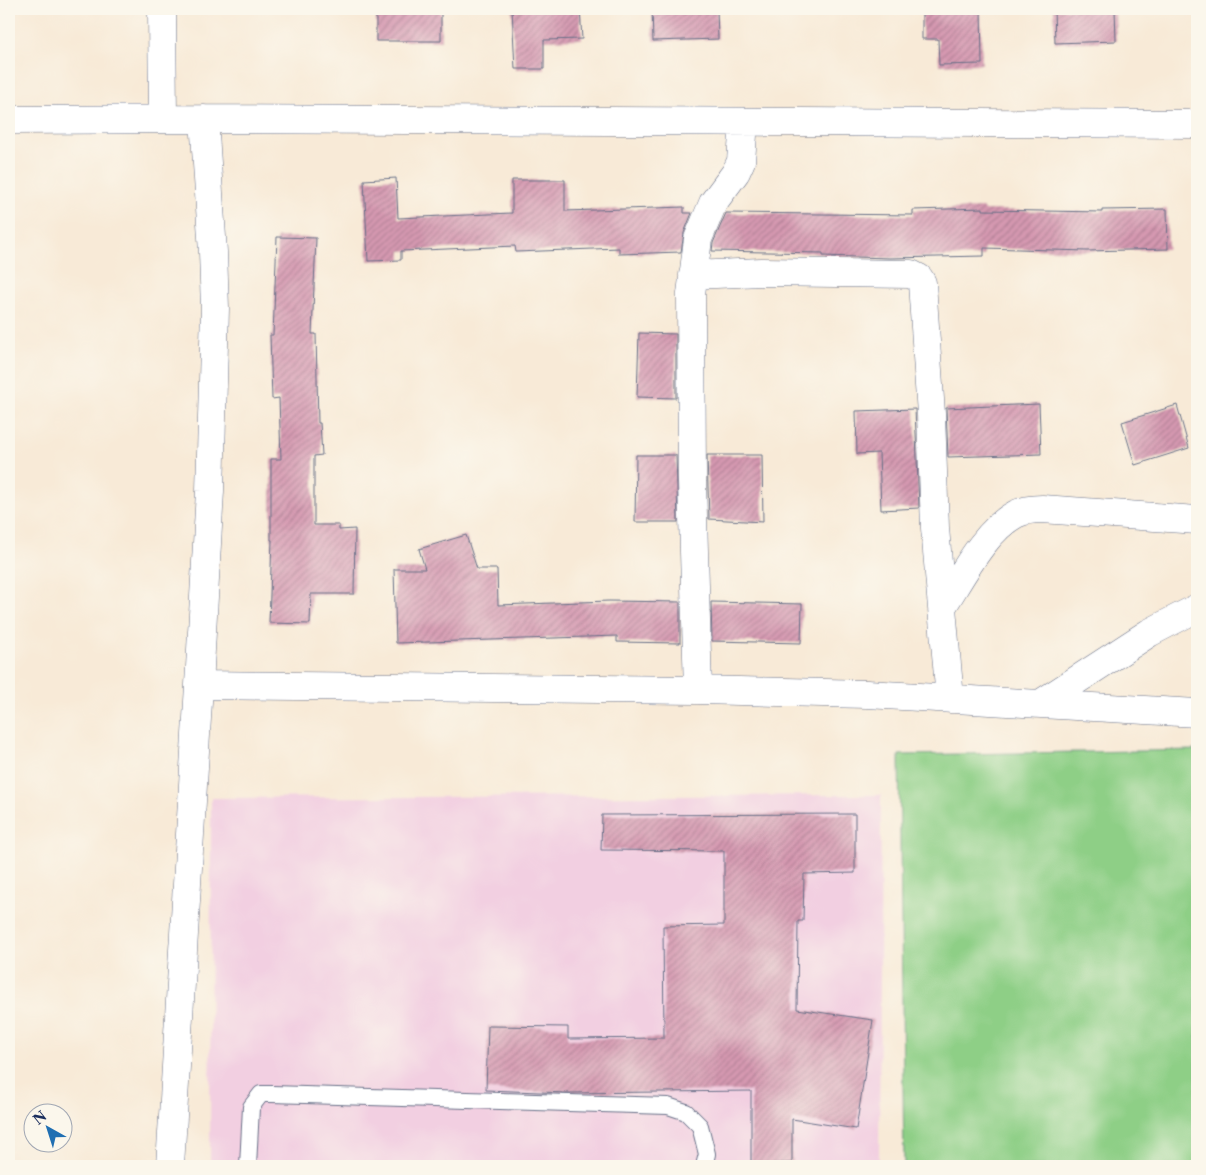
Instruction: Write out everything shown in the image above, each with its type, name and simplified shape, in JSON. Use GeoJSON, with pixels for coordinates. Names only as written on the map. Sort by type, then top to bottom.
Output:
{"type":"FeatureCollection","features":[{"type":"Feature","properties":{"kind":"street"},"geometry":{"type":"LineString","coordinates":[[162,9],[163,119]]}},
{"type":"Feature","properties":{"kind":"street"},"geometry":{"type":"LineString","coordinates":[[170,1166],[210,491],[215,308],[204,119]]}},
{"type":"Feature","properties":{"kind":"street"},"geometry":{"type":"LineString","coordinates":[[9,120],[204,119],[1197,124]]}},
{"type":"Feature","properties":{"kind":"street"},"geometry":{"type":"LineString","coordinates":[[698,690],[692,482],[691,294],[698,239],[713,203],[736,172],[741,161],[744,122]]}},
{"type":"Feature","properties":{"kind":"street"},"geometry":{"type":"LineString","coordinates":[[693,275],[761,272],[911,274],[919,278],[924,295],[935,528],[950,699]]}},
{"type":"Feature","properties":{"kind":"street"},"geometry":{"type":"LineString","coordinates":[[942,607],[978,552],[999,527],[1016,514],[1030,509],[1179,517],[1197,520]]}},
{"type":"Feature","properties":{"kind":"street"},"geometry":{"type":"LineString","coordinates":[[1040,704],[1149,633],[1197,608]]}},
{"type":"Feature","properties":{"kind":"street"},"geometry":{"type":"LineString","coordinates":[[199,685],[698,690],[867,694],[1197,713]]}},
{"type":"Feature","properties":{"kind":"lane"},"geometry":{"type":"LineString","coordinates":[[248,1166],[251,1107],[260,1094],[272,1094],[668,1106],[686,1112],[700,1126],[707,1154],[704,1166]]}},
{"type":"Feature","properties":{"kind":"shaded area"},"geometry":{"type":"Polygon","coordinates":[[[881,795],[879,1166],[210,1166],[211,798],[881,795]]]}},
{"type":"Feature","properties":{"kind":"green space"},"geometry":{"type":"Polygon","coordinates":[[[1197,750],[1197,1166],[904,1166],[899,755],[1197,750]]]}},
{"type":"Feature","properties":{"kind":"building"},"geometry":{"type":"Polygon","coordinates":[[[376,9],[441,9],[441,41],[376,41],[376,9]]]}},
{"type":"Feature","properties":{"kind":"building"},"geometry":{"type":"Polygon","coordinates":[[[512,9],[580,9],[582,39],[544,40],[544,69],[515,69],[512,9]]]}},
{"type":"Feature","properties":{"kind":"building"},"geometry":{"type":"Polygon","coordinates":[[[652,9],[717,9],[718,39],[653,41],[652,9]]]}},
{"type":"Feature","properties":{"kind":"building"},"geometry":{"type":"Polygon","coordinates":[[[922,9],[981,9],[982,64],[939,65],[938,39],[922,39],[922,9]]]}},
{"type":"Feature","properties":{"kind":"building"},"geometry":{"type":"Polygon","coordinates":[[[1054,9],[1115,9],[1116,41],[1055,43],[1054,9]]]}},
{"type":"Feature","properties":{"kind":"building"},"geometry":{"type":"Polygon","coordinates":[[[396,178],[398,218],[512,213],[512,180],[565,180],[565,211],[684,207],[684,213],[692,213],[684,233],[681,252],[619,254],[619,248],[516,252],[515,246],[401,251],[401,260],[368,261],[364,180],[396,178]]]}},
{"type":"Feature","properties":{"kind":"building"},"geometry":{"type":"Polygon","coordinates":[[[983,208],[983,210],[1102,212],[1102,210],[1167,209],[1168,249],[1087,251],[984,248],[984,256],[890,258],[823,256],[823,253],[712,251],[713,243],[726,213],[913,215],[913,210],[983,208]]]}},
{"type":"Feature","properties":{"kind":"building"},"geometry":{"type":"Polygon","coordinates":[[[277,237],[316,238],[312,334],[316,334],[318,423],[320,423],[322,455],[314,456],[314,525],[339,525],[339,530],[355,529],[354,594],[311,594],[310,624],[269,623],[272,540],[271,459],[281,459],[279,398],[272,399],[270,335],[273,335],[277,237]]]}},
{"type":"Feature","properties":{"kind":"building"},"geometry":{"type":"Polygon","coordinates":[[[639,333],[676,334],[676,398],[637,397],[639,333]]]}},
{"type":"Feature","properties":{"kind":"building"},"geometry":{"type":"Polygon","coordinates":[[[1039,404],[1041,454],[948,457],[946,408],[1039,404]]]}},
{"type":"Feature","properties":{"kind":"building"},"geometry":{"type":"Polygon","coordinates":[[[1177,405],[1189,448],[1135,465],[1122,422],[1177,405]]]}},
{"type":"Feature","properties":{"kind":"building"},"geometry":{"type":"Polygon","coordinates":[[[915,409],[919,508],[881,510],[879,453],[857,454],[856,411],[915,409]]]}},
{"type":"Feature","properties":{"kind":"building"},"geometry":{"type":"Polygon","coordinates":[[[636,455],[676,455],[678,522],[635,522],[636,455]]]}},
{"type":"Feature","properties":{"kind":"building"},"geometry":{"type":"Polygon","coordinates":[[[707,455],[762,455],[763,522],[709,519],[707,455]]]}},
{"type":"Feature","properties":{"kind":"building"},"geometry":{"type":"Polygon","coordinates":[[[466,535],[477,569],[497,569],[498,605],[609,601],[680,602],[680,643],[617,642],[617,636],[396,643],[394,569],[425,569],[419,549],[466,535]]]}},
{"type":"Feature","properties":{"kind":"building"},"geometry":{"type":"Polygon","coordinates":[[[711,602],[802,604],[801,643],[712,641],[711,602]]]}},
{"type":"Feature","properties":{"kind":"building"},"geometry":{"type":"Polygon","coordinates":[[[855,814],[855,873],[804,874],[803,921],[798,921],[797,1009],[873,1020],[856,1129],[792,1119],[792,1163],[751,1164],[751,1091],[567,1093],[486,1090],[488,1026],[568,1027],[568,1039],[664,1038],[663,926],[724,925],[724,851],[601,850],[602,815],[855,814]]]}}]}
